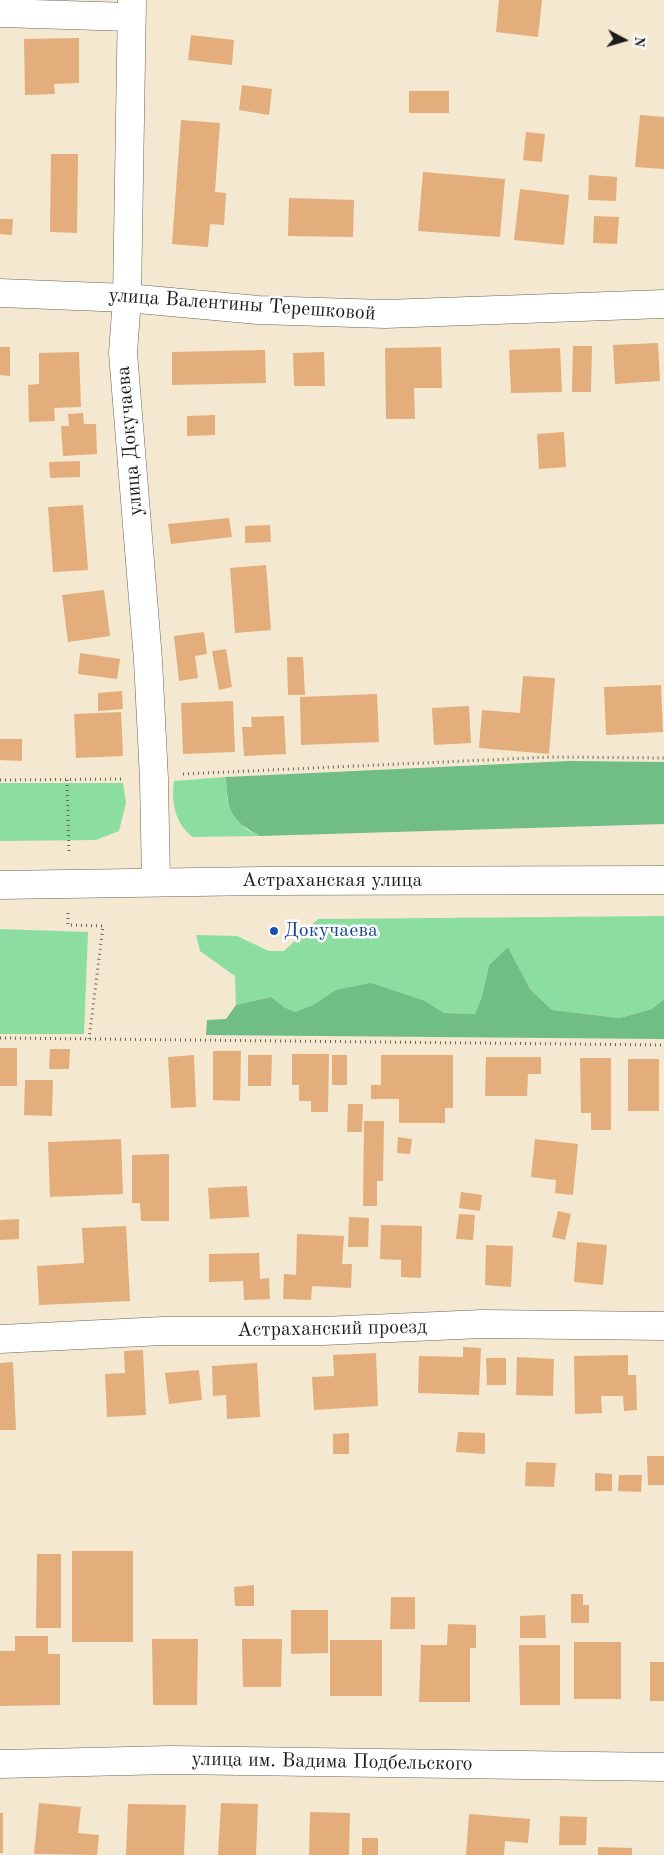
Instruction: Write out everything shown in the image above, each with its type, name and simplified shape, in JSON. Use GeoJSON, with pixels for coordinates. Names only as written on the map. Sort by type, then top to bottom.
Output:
{"type":"FeatureCollection","features":[{"type":"Feature","properties":{"kind":"street"},"geometry":{"type":"LineString","coordinates":[[0,13],[132,8]]}},
{"type":"Feature","properties":{"kind":"street","name":"улица Докучаева"},"geometry":{"type":"LineString","coordinates":[[132,8],[127,298],[123,353],[148,660],[154,779],[156,882]]}},
{"type":"Feature","properties":{"kind":"street","name":"улица Валентины Терешковой"},"geometry":{"type":"LineString","coordinates":[[0,293],[127,298],[258,310],[385,314],[664,304]]}},
{"type":"Feature","properties":{"kind":"street","name":"Астраханская улица"},"geometry":{"type":"LineString","coordinates":[[0,885],[156,882],[664,880]]}},
{"type":"Feature","properties":{"kind":"street","name":"Астраханский проезд"},"geometry":{"type":"LineString","coordinates":[[0,1339],[163,1331],[323,1331],[482,1324],[664,1326]]}},
{"type":"Feature","properties":{"kind":"street","name":"улица им. Вадима Подбельского"},"geometry":{"type":"LineString","coordinates":[[0,1764],[170,1760],[664,1767]]}},
{"type":"Feature","properties":{"kind":"path"},"geometry":{"type":"LineString","coordinates":[[0,780],[154,779],[176,774],[551,757],[664,758]]}},
{"type":"Feature","properties":{"kind":"path"},"geometry":{"type":"LineString","coordinates":[[0,1038],[664,1045]]}},
{"type":"Feature","properties":{"kind":"green space"},"geometry":{"type":"Polygon","coordinates":[[[569,761],[664,762],[664,824],[260,836],[242,825],[232,813],[229,806],[226,777],[569,761]]]}},
{"type":"Feature","properties":{"kind":"green space"},"geometry":{"type":"Polygon","coordinates":[[[226,777],[227,800],[246,829],[260,836],[193,837],[178,819],[173,797],[174,781],[226,777]]]}},
{"type":"Feature","properties":{"kind":"green space"},"geometry":{"type":"Polygon","coordinates":[[[0,783],[123,783],[126,803],[119,831],[96,840],[0,841],[0,783]]]}},
{"type":"Feature","properties":{"kind":"green space"},"geometry":{"type":"Polygon","coordinates":[[[664,916],[664,999],[652,1009],[620,1018],[552,1010],[530,989],[508,947],[489,965],[482,996],[475,1014],[444,1013],[425,1001],[336,991],[313,1005],[295,1012],[284,1007],[271,997],[236,1005],[235,976],[200,951],[196,935],[237,936],[269,951],[284,951],[318,919],[664,916]]]}},
{"type":"Feature","properties":{"kind":"green space"},"geometry":{"type":"Polygon","coordinates":[[[0,929],[88,932],[84,1034],[0,1034],[0,929]]]}},
{"type":"Feature","properties":{"kind":"green space"},"geometry":{"type":"Polygon","coordinates":[[[508,947],[530,989],[552,1010],[620,1018],[652,1009],[664,999],[664,1039],[206,1035],[207,1020],[226,1019],[236,1005],[271,997],[284,1007],[295,1012],[313,1005],[336,990],[371,983],[425,1001],[444,1013],[475,1014],[482,996],[489,965],[508,947]]]}},
{"type":"Feature","properties":{"kind":"building"},"geometry":{"type":"Polygon","coordinates":[[[499,0],[542,0],[538,37],[496,32],[499,0]]]}},
{"type":"Feature","properties":{"kind":"building"},"geometry":{"type":"Polygon","coordinates":[[[191,35],[234,40],[232,65],[188,60],[191,35]]]}},
{"type":"Feature","properties":{"kind":"building"},"geometry":{"type":"Polygon","coordinates":[[[79,38],[79,83],[54,84],[55,94],[25,95],[24,39],[79,38]]]}},
{"type":"Feature","properties":{"kind":"building"},"geometry":{"type":"Polygon","coordinates":[[[242,85],[272,89],[269,115],[239,110],[242,85]]]}},
{"type":"Feature","properties":{"kind":"building"},"geometry":{"type":"Polygon","coordinates":[[[409,91],[449,91],[449,113],[409,113],[409,91]]]}},
{"type":"Feature","properties":{"kind":"building"},"geometry":{"type":"Polygon","coordinates":[[[640,115],[664,117],[664,169],[635,167],[640,115]]]}},
{"type":"Feature","properties":{"kind":"building"},"geometry":{"type":"Polygon","coordinates":[[[181,120],[220,123],[215,192],[226,193],[224,225],[210,224],[208,247],[172,244],[181,120]]]}},
{"type":"Feature","properties":{"kind":"building"},"geometry":{"type":"Polygon","coordinates":[[[526,132],[545,134],[542,162],[523,160],[526,132]]]}},
{"type":"Feature","properties":{"kind":"building"},"geometry":{"type":"Polygon","coordinates":[[[51,154],[78,154],[77,233],[50,232],[51,154]]]}},
{"type":"Feature","properties":{"kind":"building"},"geometry":{"type":"Polygon","coordinates":[[[423,172],[505,179],[500,237],[418,231],[423,172]]]}},
{"type":"Feature","properties":{"kind":"building"},"geometry":{"type":"Polygon","coordinates":[[[589,175],[617,177],[616,201],[588,200],[589,175]]]}},
{"type":"Feature","properties":{"kind":"building"},"geometry":{"type":"Polygon","coordinates":[[[520,189],[569,195],[564,245],[514,240],[520,189]]]}},
{"type":"Feature","properties":{"kind":"building"},"geometry":{"type":"Polygon","coordinates":[[[289,198],[354,200],[353,237],[288,236],[289,198]]]}},
{"type":"Feature","properties":{"kind":"building"},"geometry":{"type":"Polygon","coordinates":[[[594,216],[619,217],[617,244],[593,243],[594,216]]]}},
{"type":"Feature","properties":{"kind":"building"},"geometry":{"type":"Polygon","coordinates":[[[0,219],[13,219],[12,235],[0,234],[0,219]]]}},
{"type":"Feature","properties":{"kind":"building"},"geometry":{"type":"Polygon","coordinates":[[[658,343],[660,381],[615,384],[613,345],[658,343]]]}},
{"type":"Feature","properties":{"kind":"building"},"geometry":{"type":"Polygon","coordinates":[[[573,346],[592,346],[591,392],[572,392],[573,346]]]}},
{"type":"Feature","properties":{"kind":"building"},"geometry":{"type":"Polygon","coordinates":[[[0,347],[10,347],[10,376],[0,375],[0,347]]]}},
{"type":"Feature","properties":{"kind":"building"},"geometry":{"type":"Polygon","coordinates":[[[441,347],[442,388],[414,388],[415,419],[386,419],[385,348],[441,347]]]}},
{"type":"Feature","properties":{"kind":"building"},"geometry":{"type":"Polygon","coordinates":[[[560,348],[562,392],[511,393],[509,350],[560,348]]]}},
{"type":"Feature","properties":{"kind":"building"},"geometry":{"type":"Polygon","coordinates":[[[265,350],[266,383],[172,385],[172,352],[265,350]]]}},
{"type":"Feature","properties":{"kind":"building"},"geometry":{"type":"Polygon","coordinates":[[[79,352],[81,407],[54,408],[55,421],[29,422],[28,385],[39,384],[39,353],[79,352]]]}},
{"type":"Feature","properties":{"kind":"building"},"geometry":{"type":"Polygon","coordinates":[[[324,352],[325,386],[294,386],[293,353],[324,352]]]}},
{"type":"Feature","properties":{"kind":"building"},"geometry":{"type":"Polygon","coordinates":[[[83,413],[84,424],[96,424],[97,454],[63,456],[61,426],[69,426],[68,414],[83,413]]]}},
{"type":"Feature","properties":{"kind":"building"},"geometry":{"type":"Polygon","coordinates":[[[215,415],[215,435],[187,436],[187,416],[215,415]]]}},
{"type":"Feature","properties":{"kind":"building"},"geometry":{"type":"Polygon","coordinates":[[[564,432],[566,467],[539,469],[537,434],[564,432]]]}},
{"type":"Feature","properties":{"kind":"building"},"geometry":{"type":"Polygon","coordinates":[[[80,461],[80,477],[50,478],[49,462],[80,461]]]}},
{"type":"Feature","properties":{"kind":"building"},"geometry":{"type":"Polygon","coordinates":[[[83,505],[88,570],[53,572],[48,507],[83,505]]]}},
{"type":"Feature","properties":{"kind":"building"},"geometry":{"type":"Polygon","coordinates":[[[229,518],[232,537],[171,544],[168,524],[229,518]]]}},
{"type":"Feature","properties":{"kind":"building"},"geometry":{"type":"Polygon","coordinates":[[[270,525],[271,542],[245,543],[245,526],[270,525]]]}},
{"type":"Feature","properties":{"kind":"building"},"geometry":{"type":"Polygon","coordinates":[[[266,565],[271,630],[235,633],[230,568],[266,565]]]}},
{"type":"Feature","properties":{"kind":"building"},"geometry":{"type":"Polygon","coordinates":[[[104,590],[110,636],[68,642],[62,595],[104,590]]]}},
{"type":"Feature","properties":{"kind":"building"},"geometry":{"type":"Polygon","coordinates":[[[204,632],[207,654],[195,656],[198,678],[179,681],[174,636],[204,632]]]}},
{"type":"Feature","properties":{"kind":"building"},"geometry":{"type":"Polygon","coordinates":[[[226,649],[232,687],[219,690],[212,651],[226,649]]]}},
{"type":"Feature","properties":{"kind":"building"},"geometry":{"type":"Polygon","coordinates":[[[80,653],[120,659],[117,679],[78,674],[80,653]]]}},
{"type":"Feature","properties":{"kind":"building"},"geometry":{"type":"Polygon","coordinates":[[[287,657],[303,657],[305,695],[288,695],[287,657]]]}},
{"type":"Feature","properties":{"kind":"building"},"geometry":{"type":"Polygon","coordinates":[[[523,676],[555,678],[549,754],[479,748],[482,710],[520,713],[523,676]]]}},
{"type":"Feature","properties":{"kind":"building"},"geometry":{"type":"Polygon","coordinates":[[[661,685],[663,732],[606,735],[604,687],[661,685]]]}},
{"type":"Feature","properties":{"kind":"building"},"geometry":{"type":"Polygon","coordinates":[[[122,691],[123,709],[98,711],[98,693],[122,691]]]}},
{"type":"Feature","properties":{"kind":"building"},"geometry":{"type":"Polygon","coordinates":[[[377,694],[379,742],[301,745],[300,697],[377,694]]]}},
{"type":"Feature","properties":{"kind":"building"},"geometry":{"type":"Polygon","coordinates":[[[233,701],[235,752],[183,754],[181,703],[233,701]]]}},
{"type":"Feature","properties":{"kind":"building"},"geometry":{"type":"Polygon","coordinates":[[[469,706],[471,743],[434,745],[432,708],[469,706]]]}},
{"type":"Feature","properties":{"kind":"building"},"geometry":{"type":"Polygon","coordinates":[[[121,712],[123,756],[76,758],[74,714],[121,712]]]}},
{"type":"Feature","properties":{"kind":"building"},"geometry":{"type":"Polygon","coordinates":[[[284,716],[286,754],[244,756],[242,727],[252,727],[251,717],[284,716]]]}},
{"type":"Feature","properties":{"kind":"building"},"geometry":{"type":"Polygon","coordinates":[[[0,739],[22,739],[22,761],[0,760],[0,739]]]}},
{"type":"Feature","properties":{"kind":"building"},"geometry":{"type":"Polygon","coordinates":[[[0,1048],[17,1048],[17,1086],[0,1086],[0,1048]]]}},
{"type":"Feature","properties":{"kind":"building"},"geometry":{"type":"Polygon","coordinates":[[[50,1049],[70,1049],[69,1069],[49,1069],[50,1049]]]}},
{"type":"Feature","properties":{"kind":"building"},"geometry":{"type":"Polygon","coordinates":[[[213,1051],[241,1051],[240,1101],[213,1100],[213,1051]]]}},
{"type":"Feature","properties":{"kind":"building"},"geometry":{"type":"Polygon","coordinates":[[[292,1054],[329,1054],[328,1112],[311,1112],[311,1101],[299,1101],[299,1085],[292,1085],[292,1054]]]}},
{"type":"Feature","properties":{"kind":"building"},"geometry":{"type":"Polygon","coordinates":[[[194,1055],[196,1107],[171,1108],[168,1057],[194,1055]]]}},
{"type":"Feature","properties":{"kind":"building"},"geometry":{"type":"Polygon","coordinates":[[[248,1055],[272,1055],[271,1086],[248,1086],[248,1055]]]}},
{"type":"Feature","properties":{"kind":"building"},"geometry":{"type":"Polygon","coordinates":[[[332,1055],[347,1055],[347,1085],[332,1085],[332,1055]]]}},
{"type":"Feature","properties":{"kind":"building"},"geometry":{"type":"Polygon","coordinates":[[[381,1055],[453,1055],[453,1108],[445,1108],[445,1123],[399,1123],[399,1099],[371,1099],[371,1085],[381,1085],[381,1055]]]}},
{"type":"Feature","properties":{"kind":"building"},"geometry":{"type":"Polygon","coordinates":[[[486,1057],[541,1057],[541,1074],[528,1074],[527,1096],[485,1096],[486,1057]]]}},
{"type":"Feature","properties":{"kind":"building"},"geometry":{"type":"Polygon","coordinates":[[[580,1058],[611,1058],[611,1130],[591,1130],[591,1113],[581,1113],[580,1058]]]}},
{"type":"Feature","properties":{"kind":"building"},"geometry":{"type":"Polygon","coordinates":[[[628,1059],[659,1059],[659,1111],[628,1111],[628,1059]]]}},
{"type":"Feature","properties":{"kind":"building"},"geometry":{"type":"Polygon","coordinates":[[[25,1080],[53,1080],[52,1116],[24,1115],[25,1080]]]}},
{"type":"Feature","properties":{"kind":"building"},"geometry":{"type":"Polygon","coordinates":[[[348,1104],[363,1104],[362,1132],[347,1132],[348,1104]]]}},
{"type":"Feature","properties":{"kind":"building"},"geometry":{"type":"Polygon","coordinates":[[[364,1121],[384,1121],[383,1181],[377,1181],[377,1206],[363,1206],[364,1121]]]}},
{"type":"Feature","properties":{"kind":"building"},"geometry":{"type":"Polygon","coordinates":[[[398,1137],[412,1139],[410,1154],[397,1153],[398,1137]]]}},
{"type":"Feature","properties":{"kind":"building"},"geometry":{"type":"Polygon","coordinates":[[[121,1139],[123,1194],[50,1197],[48,1142],[121,1139]]]}},
{"type":"Feature","properties":{"kind":"building"},"geometry":{"type":"Polygon","coordinates":[[[535,1139],[578,1144],[573,1195],[555,1193],[556,1180],[531,1177],[535,1139]]]}},
{"type":"Feature","properties":{"kind":"building"},"geometry":{"type":"Polygon","coordinates":[[[169,1154],[169,1221],[141,1221],[140,1203],[132,1203],[132,1155],[169,1154]]]}},
{"type":"Feature","properties":{"kind":"building"},"geometry":{"type":"Polygon","coordinates":[[[247,1186],[249,1217],[210,1219],[208,1188],[247,1186]]]}},
{"type":"Feature","properties":{"kind":"building"},"geometry":{"type":"Polygon","coordinates":[[[461,1192],[482,1195],[480,1211],[459,1208],[461,1192]]]}},
{"type":"Feature","properties":{"kind":"building"},"geometry":{"type":"Polygon","coordinates":[[[558,1211],[571,1214],[565,1240],[552,1237],[558,1211]]]}},
{"type":"Feature","properties":{"kind":"building"},"geometry":{"type":"Polygon","coordinates":[[[459,1214],[475,1215],[473,1240],[456,1239],[459,1214]]]}},
{"type":"Feature","properties":{"kind":"building"},"geometry":{"type":"Polygon","coordinates":[[[349,1217],[369,1218],[368,1247],[348,1247],[349,1217]]]}},
{"type":"Feature","properties":{"kind":"building"},"geometry":{"type":"Polygon","coordinates":[[[19,1219],[19,1239],[0,1240],[0,1220],[19,1219]]]}},
{"type":"Feature","properties":{"kind":"building"},"geometry":{"type":"Polygon","coordinates":[[[381,1225],[422,1226],[421,1278],[401,1277],[401,1260],[380,1259],[381,1225]]]}},
{"type":"Feature","properties":{"kind":"building"},"geometry":{"type":"Polygon","coordinates":[[[126,1226],[130,1301],[39,1305],[37,1266],[84,1263],[82,1228],[126,1226]]]}},
{"type":"Feature","properties":{"kind":"building"},"geometry":{"type":"Polygon","coordinates":[[[297,1234],[344,1236],[342,1264],[352,1264],[351,1288],[312,1286],[311,1300],[283,1299],[284,1274],[296,1275],[297,1234]]]}},
{"type":"Feature","properties":{"kind":"building"},"geometry":{"type":"Polygon","coordinates":[[[577,1242],[607,1245],[603,1285],[574,1282],[577,1242]]]}},
{"type":"Feature","properties":{"kind":"building"},"geometry":{"type":"Polygon","coordinates":[[[486,1245],[513,1246],[511,1287],[485,1285],[486,1245]]]}},
{"type":"Feature","properties":{"kind":"building"},"geometry":{"type":"Polygon","coordinates":[[[259,1253],[260,1279],[269,1278],[270,1299],[244,1300],[243,1281],[209,1282],[209,1254],[259,1253]]]}},
{"type":"Feature","properties":{"kind":"building"},"geometry":{"type":"Polygon","coordinates":[[[463,1347],[481,1348],[479,1395],[418,1393],[419,1356],[463,1357],[463,1347]]]}},
{"type":"Feature","properties":{"kind":"building"},"geometry":{"type":"Polygon","coordinates":[[[143,1350],[146,1415],[107,1417],[105,1374],[125,1373],[124,1351],[143,1350]]]}},
{"type":"Feature","properties":{"kind":"building"},"geometry":{"type":"Polygon","coordinates":[[[376,1353],[378,1406],[314,1410],[312,1377],[334,1376],[333,1355],[376,1353]]]}},
{"type":"Feature","properties":{"kind":"building"},"geometry":{"type":"Polygon","coordinates":[[[628,1355],[628,1375],[636,1375],[637,1410],[624,1411],[623,1396],[601,1396],[602,1413],[575,1414],[574,1356],[628,1355]]]}},
{"type":"Feature","properties":{"kind":"building"},"geometry":{"type":"Polygon","coordinates":[[[517,1357],[554,1359],[553,1396],[516,1395],[517,1357]]]}},
{"type":"Feature","properties":{"kind":"building"},"geometry":{"type":"Polygon","coordinates":[[[486,1358],[506,1358],[506,1385],[487,1385],[486,1358]]]}},
{"type":"Feature","properties":{"kind":"building"},"geometry":{"type":"Polygon","coordinates":[[[13,1362],[16,1430],[0,1430],[0,1363],[13,1362]]]}},
{"type":"Feature","properties":{"kind":"building"},"geometry":{"type":"Polygon","coordinates":[[[257,1363],[260,1417],[227,1419],[226,1395],[213,1396],[212,1366],[257,1363]]]}},
{"type":"Feature","properties":{"kind":"building"},"geometry":{"type":"Polygon","coordinates":[[[199,1370],[202,1400],[169,1404],[165,1373],[199,1370]]]}},
{"type":"Feature","properties":{"kind":"building"},"geometry":{"type":"Polygon","coordinates":[[[458,1432],[485,1433],[485,1454],[456,1452],[458,1432]]]}},
{"type":"Feature","properties":{"kind":"building"},"geometry":{"type":"Polygon","coordinates":[[[349,1433],[349,1454],[333,1454],[333,1434],[349,1433]]]}},
{"type":"Feature","properties":{"kind":"building"},"geometry":{"type":"Polygon","coordinates":[[[647,1456],[664,1456],[664,1485],[648,1485],[647,1456]]]}},
{"type":"Feature","properties":{"kind":"building"},"geometry":{"type":"Polygon","coordinates":[[[526,1462],[556,1463],[554,1487],[525,1486],[526,1462]]]}},
{"type":"Feature","properties":{"kind":"building"},"geometry":{"type":"Polygon","coordinates":[[[595,1473],[612,1474],[612,1491],[595,1491],[595,1473]]]}},
{"type":"Feature","properties":{"kind":"building"},"geometry":{"type":"Polygon","coordinates":[[[619,1475],[642,1475],[641,1492],[618,1491],[619,1475]]]}},
{"type":"Feature","properties":{"kind":"building"},"geometry":{"type":"Polygon","coordinates":[[[72,1551],[133,1551],[133,1642],[72,1642],[72,1551]]]}},
{"type":"Feature","properties":{"kind":"building"},"geometry":{"type":"Polygon","coordinates":[[[37,1554],[61,1554],[61,1628],[36,1628],[37,1554]]]}},
{"type":"Feature","properties":{"kind":"building"},"geometry":{"type":"Polygon","coordinates":[[[254,1585],[254,1606],[235,1606],[234,1587],[254,1585]]]}},
{"type":"Feature","properties":{"kind":"building"},"geometry":{"type":"Polygon","coordinates":[[[571,1594],[583,1594],[583,1605],[589,1605],[589,1623],[571,1623],[571,1594]]]}},
{"type":"Feature","properties":{"kind":"building"},"geometry":{"type":"Polygon","coordinates":[[[391,1597],[415,1597],[415,1629],[390,1629],[391,1597]]]}},
{"type":"Feature","properties":{"kind":"building"},"geometry":{"type":"Polygon","coordinates":[[[291,1610],[328,1610],[328,1653],[291,1654],[291,1610]]]}},
{"type":"Feature","properties":{"kind":"building"},"geometry":{"type":"Polygon","coordinates":[[[545,1615],[546,1638],[520,1638],[520,1616],[545,1615]]]}},
{"type":"Feature","properties":{"kind":"building"},"geometry":{"type":"Polygon","coordinates":[[[448,1624],[476,1625],[476,1648],[470,1648],[470,1702],[419,1702],[421,1645],[447,1645],[448,1624]]]}},
{"type":"Feature","properties":{"kind":"building"},"geometry":{"type":"Polygon","coordinates":[[[15,1636],[48,1636],[48,1654],[60,1654],[60,1705],[0,1706],[0,1651],[15,1651],[15,1636]]]}},
{"type":"Feature","properties":{"kind":"building"},"geometry":{"type":"Polygon","coordinates":[[[152,1639],[198,1639],[197,1705],[153,1705],[152,1639]]]}},
{"type":"Feature","properties":{"kind":"building"},"geometry":{"type":"Polygon","coordinates":[[[242,1639],[282,1639],[281,1687],[243,1687],[242,1639]]]}},
{"type":"Feature","properties":{"kind":"building"},"geometry":{"type":"Polygon","coordinates":[[[330,1640],[382,1640],[382,1696],[330,1696],[330,1640]]]}},
{"type":"Feature","properties":{"kind":"building"},"geometry":{"type":"Polygon","coordinates":[[[574,1642],[621,1642],[621,1699],[574,1699],[574,1642]]]}},
{"type":"Feature","properties":{"kind":"building"},"geometry":{"type":"Polygon","coordinates":[[[519,1645],[560,1645],[560,1705],[520,1705],[519,1645]]]}},
{"type":"Feature","properties":{"kind":"building"},"geometry":{"type":"Polygon","coordinates":[[[650,1662],[664,1662],[664,1701],[650,1701],[650,1662]]]}},
{"type":"Feature","properties":{"kind":"building"},"geometry":{"type":"Polygon","coordinates":[[[39,1803],[81,1807],[78,1833],[99,1835],[97,1855],[34,1854],[39,1803]]]}},
{"type":"Feature","properties":{"kind":"building"},"geometry":{"type":"Polygon","coordinates":[[[221,1803],[258,1804],[256,1855],[218,1855],[221,1803]]]}},
{"type":"Feature","properties":{"kind":"building"},"geometry":{"type":"Polygon","coordinates":[[[128,1804],[186,1805],[184,1855],[126,1855],[128,1804]]]}},
{"type":"Feature","properties":{"kind":"building"},"geometry":{"type":"Polygon","coordinates":[[[310,1812],[350,1813],[349,1855],[309,1855],[310,1812]]]}},
{"type":"Feature","properties":{"kind":"building"},"geometry":{"type":"Polygon","coordinates":[[[0,1813],[3,1813],[3,1853],[0,1853],[0,1813]]]}},
{"type":"Feature","properties":{"kind":"building"},"geometry":{"type":"Polygon","coordinates":[[[469,1814],[530,1819],[528,1843],[505,1841],[504,1855],[466,1855],[469,1814]]]}},
{"type":"Feature","properties":{"kind":"building"},"geometry":{"type":"Polygon","coordinates":[[[560,1816],[587,1817],[586,1845],[559,1845],[560,1816]]]}},
{"type":"Feature","properties":{"kind":"building"},"geometry":{"type":"Polygon","coordinates":[[[362,1838],[378,1838],[378,1855],[362,1855],[362,1838]]]}},
{"type":"Feature","properties":{"kind":"building"},"geometry":{"type":"Polygon","coordinates":[[[598,1847],[632,1848],[632,1855],[598,1855],[598,1847]]]}},
{"type":"Feature","properties":{"kind":"place","name":"Докучаева"},"geometry":{"type":"Point","coordinates":[274,931]}}]}
